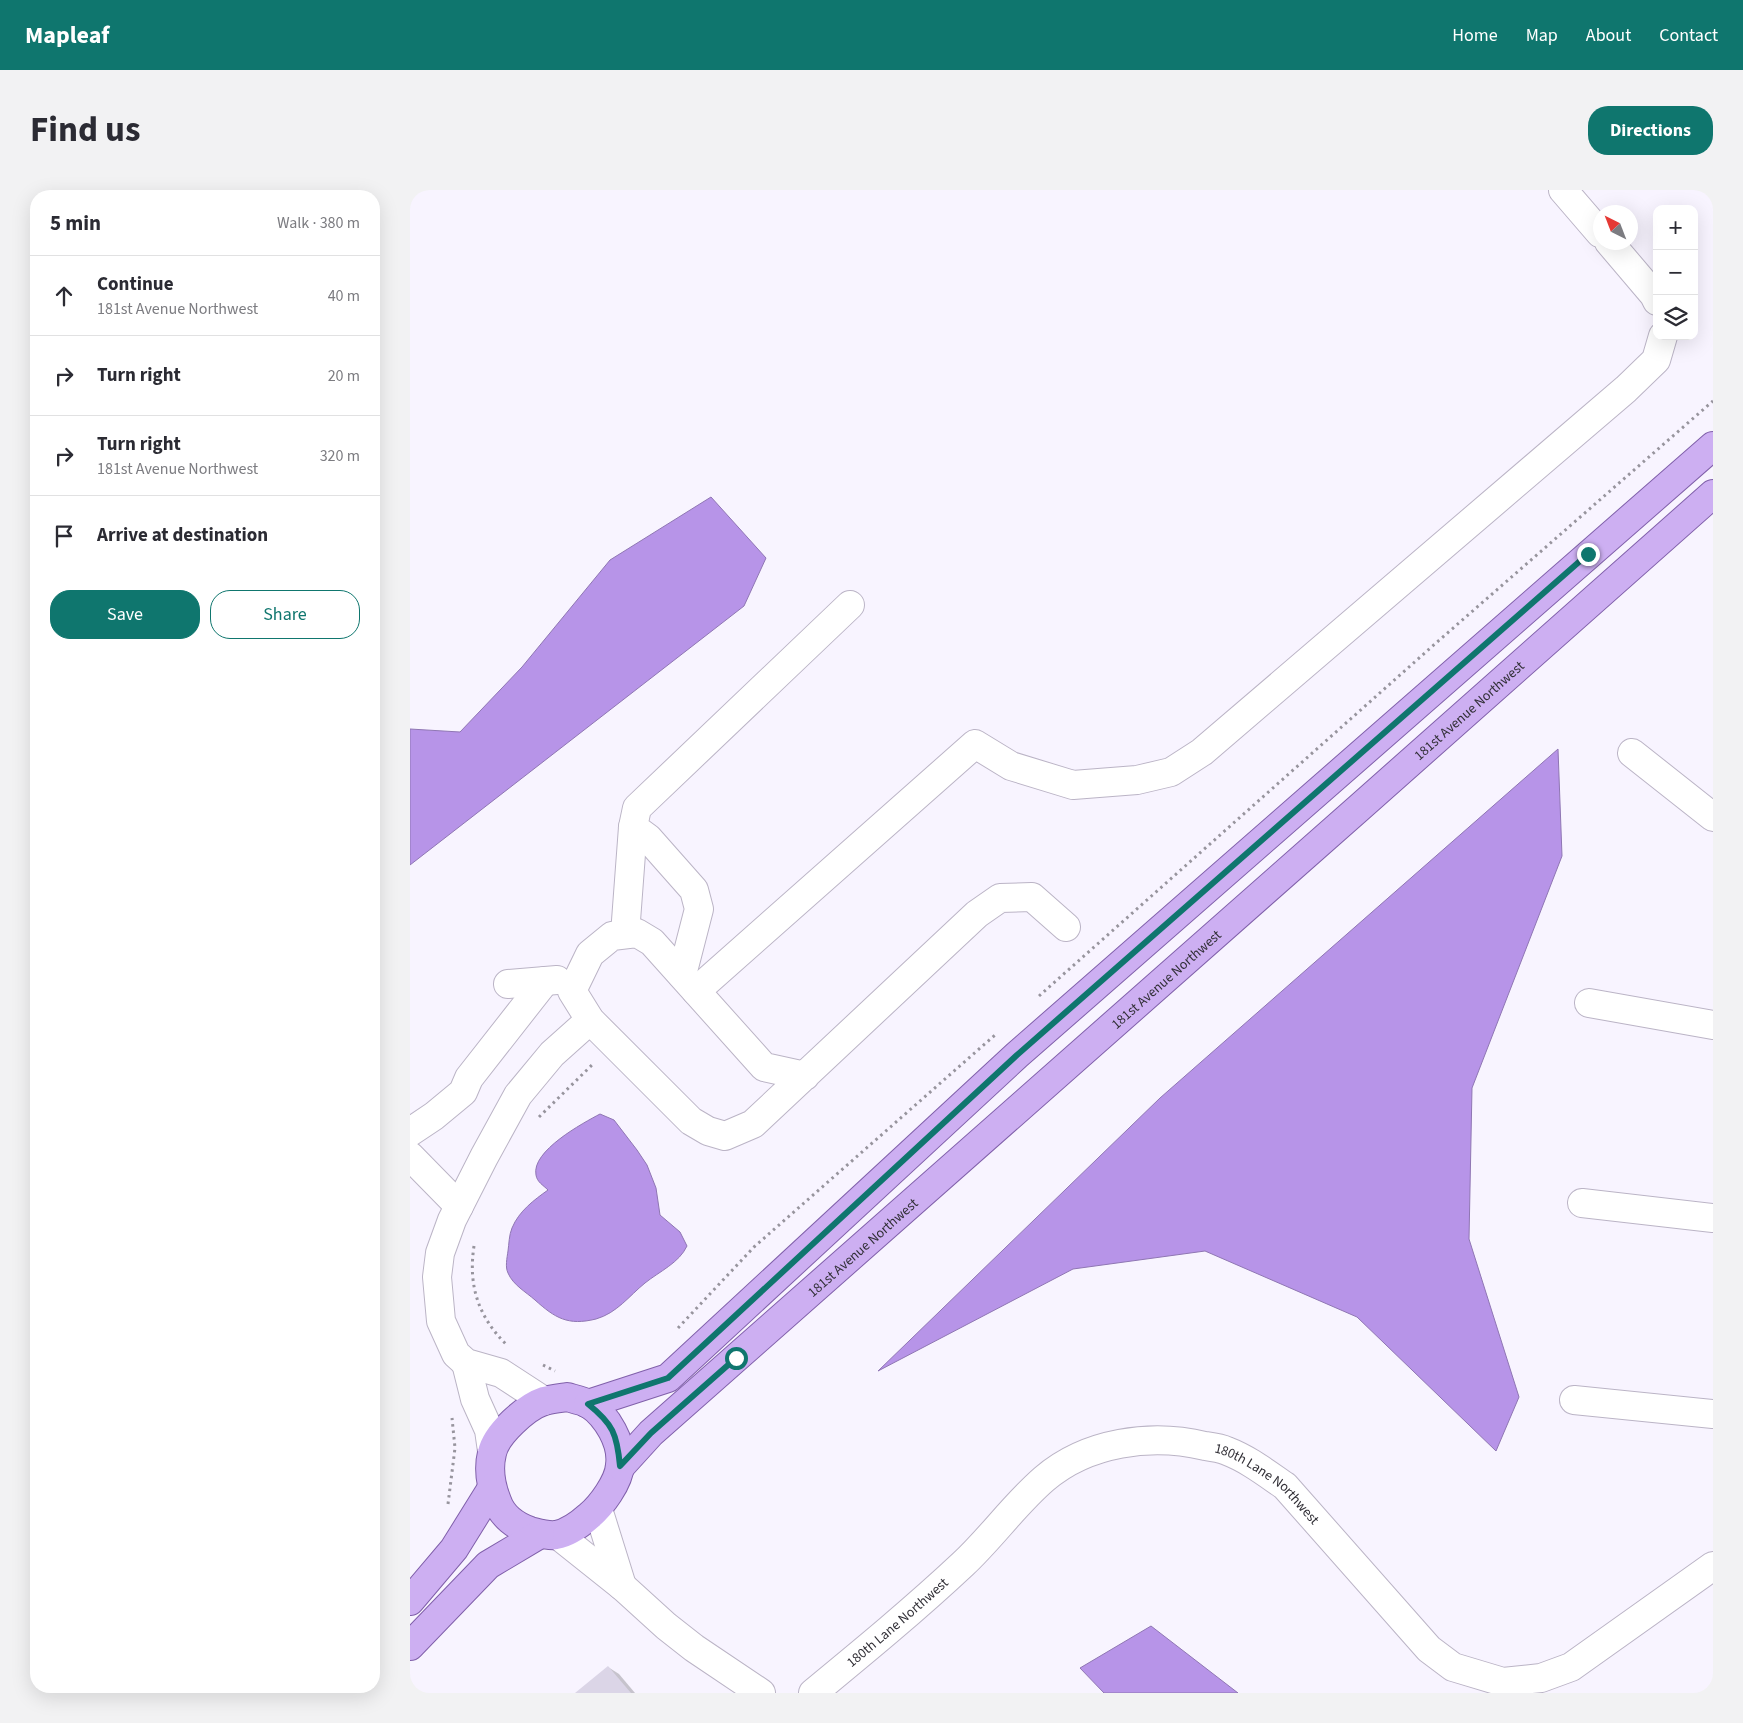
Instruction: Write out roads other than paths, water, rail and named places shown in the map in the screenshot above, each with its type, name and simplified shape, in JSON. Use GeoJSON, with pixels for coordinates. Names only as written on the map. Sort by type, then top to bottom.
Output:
{"type":"FeatureCollection","features":[{"type":"Feature","properties":{"kind":"main road"},"geometry":{"type":"LineString","coordinates":[[588,1404],[668,1378],[1017,1055],[1713,446]]}},
{"type":"Feature","properties":{"kind":"main road","name":"181st Avenue Northwest"},"geometry":{"type":"LineString","coordinates":[[620,1466],[651,1433],[900,1215],[1713,494]]}},
{"type":"Feature","properties":{"kind":"main road"},"geometry":{"type":"LineString","coordinates":[[410,1646],[488,1565],[549,1534],[580,1524],[598,1508],[610,1491],[620,1466],[618,1442],[606,1418],[588,1404],[567,1397],[544,1401],[521,1414],[507,1427],[492,1451],[490,1470],[492,1488],[499,1507],[509,1519],[523,1528],[549,1534]]}},
{"type":"Feature","properties":{"kind":"main road"},"geometry":{"type":"LineString","coordinates":[[410,1601],[454,1550],[492,1488]]}},
{"type":"Feature","properties":{"kind":"street"},"geometry":{"type":"LineString","coordinates":[[1563,190],[1593,225]]}},
{"type":"Feature","properties":{"kind":"street"},"geometry":{"type":"LineString","coordinates":[[1615,250],[1654,295]]}},
{"type":"Feature","properties":{"kind":"street"},"geometry":{"type":"LineString","coordinates":[[689,983],[974,744],[1011,766],[1073,785],[1137,780],[1172,772],[1202,752],[1626,389],[1656,360],[1662,340]]}},
{"type":"Feature","properties":{"kind":"street"},"geometry":{"type":"LineString","coordinates":[[625,934],[633,827],[638,808],[850,605]]}},
{"type":"Feature","properties":{"kind":"street"},"geometry":{"type":"LineString","coordinates":[[1632,753],[1713,817]]}},
{"type":"Feature","properties":{"kind":"street"},"geometry":{"type":"LineString","coordinates":[[633,827],[648,838],[694,890],[699,910],[689,983]]}},
{"type":"Feature","properties":{"kind":"street"},"geometry":{"type":"LineString","coordinates":[[805,1076],[764,1067],[652,942],[636,933],[612,936],[590,954],[572,991],[590,1020],[690,1121],[708,1131],[725,1136],[753,1124],[805,1076],[977,914],[1000,898],[1032,898],[1066,927]]}},
{"type":"Feature","properties":{"kind":"street"},"geometry":{"type":"LineString","coordinates":[[508,984],[578,978]]}},
{"type":"Feature","properties":{"kind":"street"},"geometry":{"type":"LineString","coordinates":[[410,1132],[434,1116],[463,1092],[469,1078],[545,981]]}},
{"type":"Feature","properties":{"kind":"street"},"geometry":{"type":"LineString","coordinates":[[1589,1003],[1713,1025]]}},
{"type":"Feature","properties":{"kind":"street"},"geometry":{"type":"LineString","coordinates":[[544,1401],[501,1373],[466,1363],[456,1354],[441,1321],[437,1277],[440,1253],[459,1206],[518,1095],[552,1054],[590,1020]]}},
{"type":"Feature","properties":{"kind":"street"},"geometry":{"type":"LineString","coordinates":[[410,1156],[459,1206]]}},
{"type":"Feature","properties":{"kind":"street"},"geometry":{"type":"LineString","coordinates":[[1582,1203],[1713,1218]]}},
{"type":"Feature","properties":{"kind":"street"},"geometry":{"type":"LineString","coordinates":[[466,1363],[474,1398],[489,1430],[492,1451]]}},
{"type":"Feature","properties":{"kind":"street"},"geometry":{"type":"LineString","coordinates":[[1574,1400],[1713,1414]]}},
{"type":"Feature","properties":{"kind":"street","name":"180th Lane Northwest"},"geometry":{"type":"LineString","coordinates":[[813,1693],[914,1609],[964,1563],[1044,1479],[1078,1457],[1112,1445],[1148,1440],[1186,1442],[1226,1451],[1256,1465],[1285,1486],[1429,1649],[1453,1667],[1503,1682],[1541,1678],[1571,1667],[1713,1566]]}},
{"type":"Feature","properties":{"kind":"street"},"geometry":{"type":"LineString","coordinates":[[598,1508],[622,1586]]}},
{"type":"Feature","properties":{"kind":"street"},"geometry":{"type":"LineString","coordinates":[[549,1534],[622,1586],[687,1643],[761,1693]]}}]}
